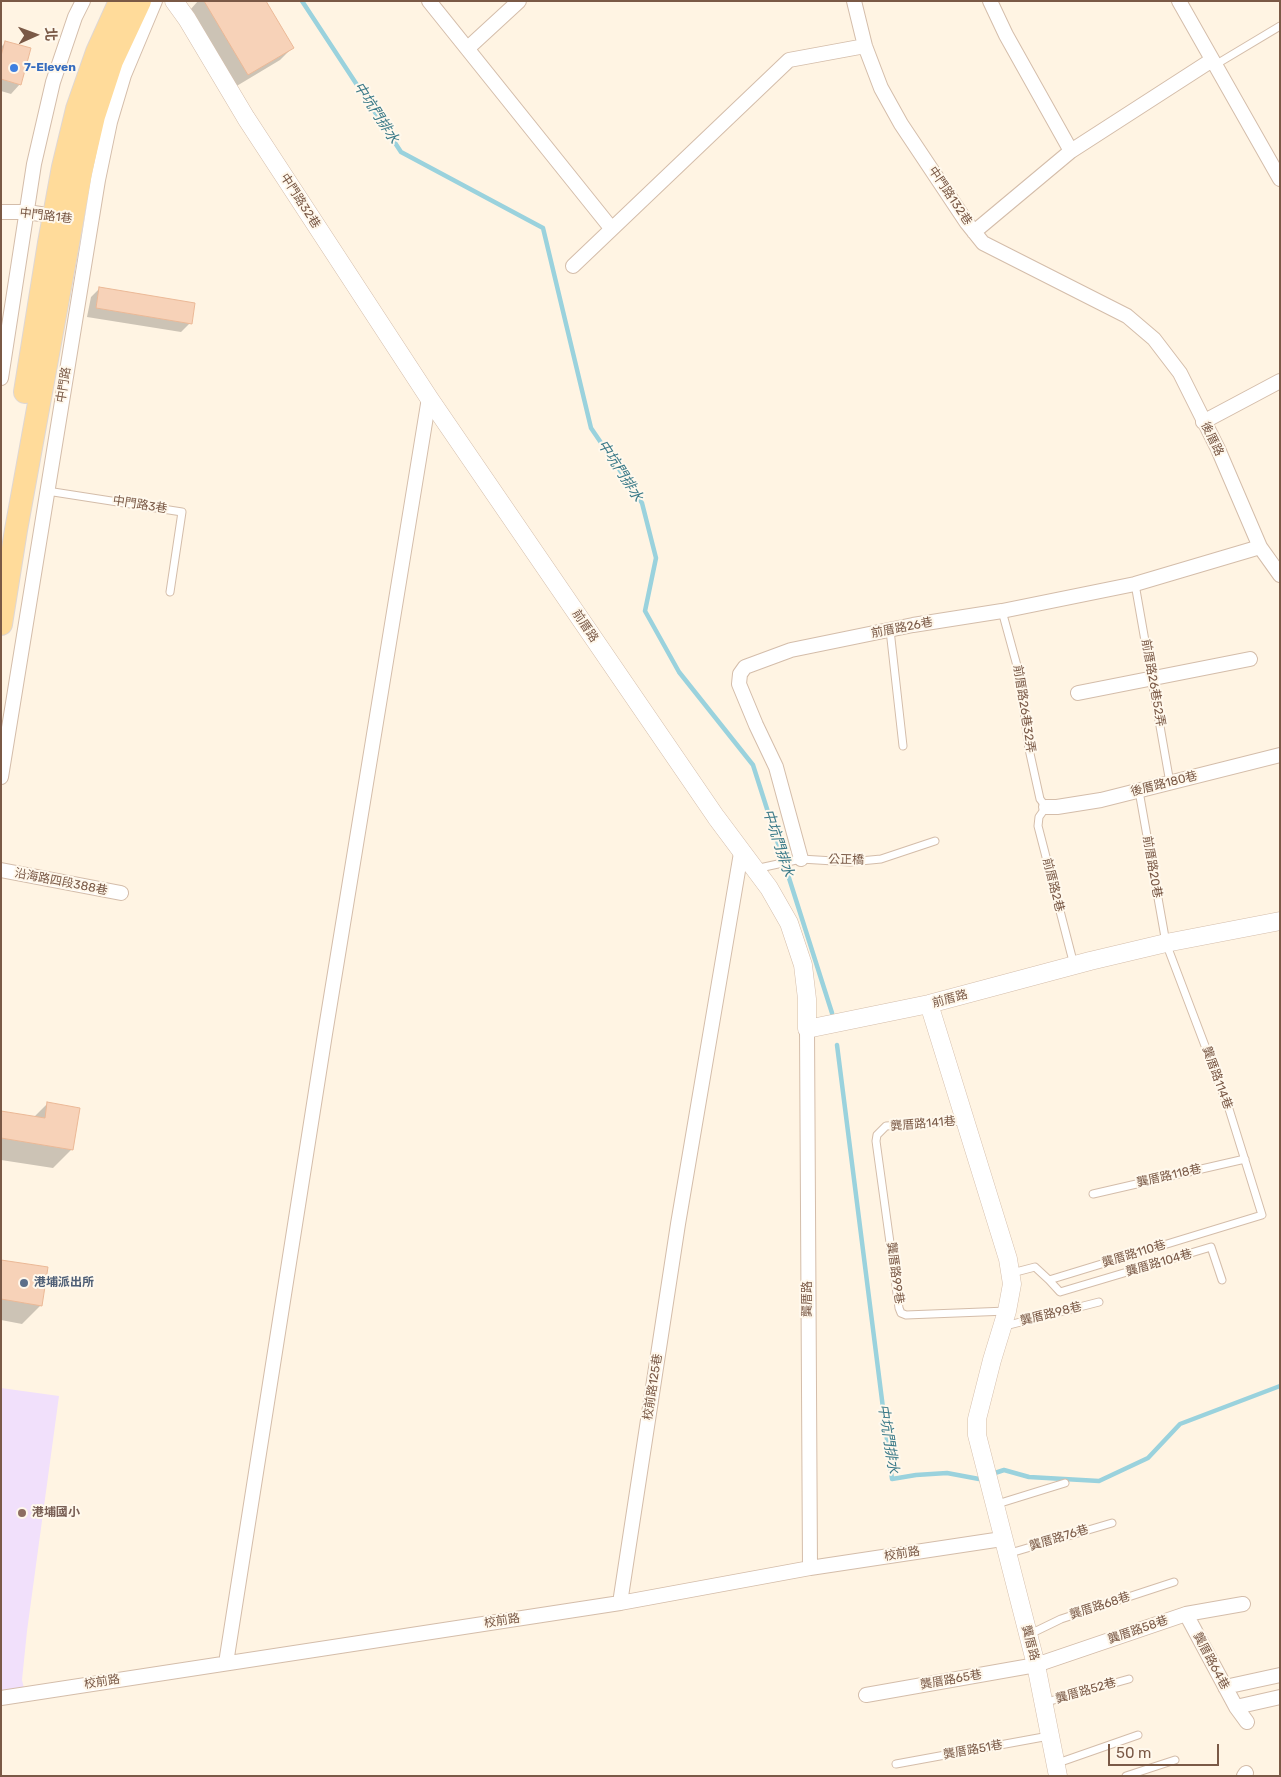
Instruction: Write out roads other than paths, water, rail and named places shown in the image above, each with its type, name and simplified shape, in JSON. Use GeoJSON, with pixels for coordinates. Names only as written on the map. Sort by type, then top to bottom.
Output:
{"type":"FeatureCollection","features":[{"type":"Feature","properties":{"kind":"main road","name":"中門路"},"geometry":{"type":"LineString","coordinates":[[72,219],[63,167],[77,109],[97,52],[120,1]]}},
{"type":"Feature","properties":{"kind":"main road","name":"中門路"},"geometry":{"type":"LineString","coordinates":[[2,610],[72,219],[94,116],[112,61],[140,1]]}},
{"type":"Feature","properties":{"kind":"main road","name":"中門路"},"geometry":{"type":"LineString","coordinates":[[1,543],[49,242],[72,219]]}},
{"type":"Feature","properties":{"kind":"street"},"geometry":{"type":"LineString","coordinates":[[1,378],[34,164],[53,82],[83,1]]}},
{"type":"Feature","properties":{"kind":"street","name":"中門路"},"geometry":{"type":"LineString","coordinates":[[1,777],[47,491],[72,219],[110,122],[124,75],[155,1]]}},
{"type":"Feature","properties":{"kind":"street","name":"中門路32巷"},"geometry":{"type":"LineString","coordinates":[[174,1],[187,19],[246,118],[429,398]]}},
{"type":"Feature","properties":{"kind":"street"},"geometry":{"type":"LineString","coordinates":[[429,1],[611,228]]}},
{"type":"Feature","properties":{"kind":"street"},"geometry":{"type":"LineString","coordinates":[[468,48],[519,1]]}},
{"type":"Feature","properties":{"kind":"street","name":"中門路132巷"},"geometry":{"type":"LineString","coordinates":[[854,1],[865,46],[881,88],[901,124],[983,243],[1127,316]]}},
{"type":"Feature","properties":{"kind":"street"},"geometry":{"type":"LineString","coordinates":[[990,1],[1006,35],[1071,151]]}},
{"type":"Feature","properties":{"kind":"street"},"geometry":{"type":"LineString","coordinates":[[1179,1],[1280,179]]}},
{"type":"Feature","properties":{"kind":"street"},"geometry":{"type":"LineString","coordinates":[[573,266],[789,60],[865,46]]}},
{"type":"Feature","properties":{"kind":"street"},"geometry":{"type":"LineString","coordinates":[[974,232],[1071,151],[1213,63]]}},
{"type":"Feature","properties":{"kind":"street","name":"中門路1巷"},"geometry":{"type":"LineString","coordinates":[[1,212],[27,212],[72,219]]}},
{"type":"Feature","properties":{"kind":"street","name":"後厝路"},"geometry":{"type":"LineString","coordinates":[[1127,316],[1154,339],[1180,373],[1218,449],[1260,547],[1280,575]]}},
{"type":"Feature","properties":{"kind":"street"},"geometry":{"type":"LineString","coordinates":[[1203,422],[1280,381]]}},
{"type":"Feature","properties":{"kind":"street"},"geometry":{"type":"LineString","coordinates":[[226,1663],[328,1014],[429,398]]}},
{"type":"Feature","properties":{"kind":"street","name":"前厝路"},"geometry":{"type":"LineString","coordinates":[[429,398],[742,853],[769,888],[789,923],[803,965],[808,999],[807,1029],[929,1004],[1074,965],[1166,943],[1280,920]]}},
{"type":"Feature","properties":{"kind":"street","name":"前厝路26巷"},"geometry":{"type":"LineString","coordinates":[[796,860],[776,767],[739,684],[740,674],[745,666],[791,650],[1135,584],[1260,547]]}},
{"type":"Feature","properties":{"kind":"street"},"geometry":{"type":"LineString","coordinates":[[2,610],[29,606]]}},
{"type":"Feature","properties":{"kind":"street"},"geometry":{"type":"LineString","coordinates":[[1078,693],[1250,659]]}},
{"type":"Feature","properties":{"kind":"street","name":"後厝路180巷"},"geometry":{"type":"LineString","coordinates":[[1046,807],[1101,800],[1280,756]]}},
{"type":"Feature","properties":{"kind":"street","name":"校前路125巷"},"geometry":{"type":"LineString","coordinates":[[620,1603],[687,1171],[742,853]]}},
{"type":"Feature","properties":{"kind":"street","name":"沿海路四段388巷"},"geometry":{"type":"LineString","coordinates":[[1,870],[121,893]]}},
{"type":"Feature","properties":{"kind":"street"},"geometry":{"type":"LineString","coordinates":[[929,1004],[1008,1259],[1012,1284],[1005,1319]]}},
{"type":"Feature","properties":{"kind":"street","name":"龔厝路"},"geometry":{"type":"LineString","coordinates":[[807,1029],[810,1568]]}},
{"type":"Feature","properties":{"kind":"street","name":"龔厝路"},"geometry":{"type":"LineString","coordinates":[[1005,1319],[977,1419],[976,1435],[1036,1665],[1056,1770]]}},
{"type":"Feature","properties":{"kind":"street","name":"校前路"},"geometry":{"type":"LineString","coordinates":[[1,1698],[620,1603],[810,1568],[1004,1546]]}},
{"type":"Feature","properties":{"kind":"street","name":"龔厝路58巷"},"geometry":{"type":"LineString","coordinates":[[1036,1665],[1186,1614],[1243,1604]]}},
{"type":"Feature","properties":{"kind":"street","name":"龔厝路64巷"},"geometry":{"type":"LineString","coordinates":[[1186,1614],[1236,1708],[1247,1722]]}},
{"type":"Feature","properties":{"kind":"street","name":"龔厝路65巷"},"geometry":{"type":"LineString","coordinates":[[866,1695],[1036,1665]]}},
{"type":"Feature","properties":{"kind":"street"},"geometry":{"type":"LineString","coordinates":[[1225,1687],[1280,1675]]}},
{"type":"Feature","properties":{"kind":"street"},"geometry":{"type":"LineString","coordinates":[[1236,1708],[1280,1697]]}},
{"type":"Feature","properties":{"kind":"lane"},"geometry":{"type":"LineString","coordinates":[[1213,63],[1280,26]]}},
{"type":"Feature","properties":{"kind":"lane","name":"中門路3巷"},"geometry":{"type":"LineString","coordinates":[[47,491],[182,512],[170,592]]}},
{"type":"Feature","properties":{"kind":"lane","name":"前厝路26巷52弄"},"geometry":{"type":"LineString","coordinates":[[1135,584],[1170,783]]}},
{"type":"Feature","properties":{"kind":"lane","name":"前厝路26巷32弄"},"geometry":{"type":"LineString","coordinates":[[1002,611],[1019,673],[1029,749],[1040,799],[1046,807]]}},
{"type":"Feature","properties":{"kind":"lane"},"geometry":{"type":"LineString","coordinates":[[890,630],[903,746]]}},
{"type":"Feature","properties":{"kind":"lane","name":"前厝路20巷"},"geometry":{"type":"LineString","coordinates":[[1138,791],[1166,943]]}},
{"type":"Feature","properties":{"kind":"lane","name":"前厝路2巷"},"geometry":{"type":"LineString","coordinates":[[1046,807],[1039,817],[1038,826],[1074,965]]}},
{"type":"Feature","properties":{"kind":"lane","name":"公正橋"},"geometry":{"type":"LineString","coordinates":[[754,869],[796,860],[850,862],[881,860],[935,841]]}},
{"type":"Feature","properties":{"kind":"lane","name":"龔厝路114巷"},"geometry":{"type":"LineString","coordinates":[[1166,943],[1229,1109],[1262,1215]]}},
{"type":"Feature","properties":{"kind":"lane","name":"龔厝路141巷"},"geometry":{"type":"LineString","coordinates":[[882,1129],[886,1126],[965,1120]]}},
{"type":"Feature","properties":{"kind":"lane","name":"龔厝路99巷"},"geometry":{"type":"LineString","coordinates":[[882,1129],[877,1135],[876,1141],[901,1312],[906,1315],[1005,1319]]}},
{"type":"Feature","properties":{"kind":"lane","name":"龔厝路118巷"},"geometry":{"type":"LineString","coordinates":[[1093,1194],[1244,1159]]}},
{"type":"Feature","properties":{"kind":"lane","name":"龔厝路110巷"},"geometry":{"type":"LineString","coordinates":[[1049,1280],[1262,1215]]}},
{"type":"Feature","properties":{"kind":"lane","name":"龔厝路104巷"},"geometry":{"type":"LineString","coordinates":[[1049,1280],[1060,1292],[1211,1247],[1222,1280]]}},
{"type":"Feature","properties":{"kind":"lane"},"geometry":{"type":"LineString","coordinates":[[1010,1273],[1035,1267],[1049,1280]]}},
{"type":"Feature","properties":{"kind":"lane","name":"龔厝路98巷"},"geometry":{"type":"LineString","coordinates":[[1005,1319],[1099,1302]]}},
{"type":"Feature","properties":{"kind":"lane"},"geometry":{"type":"LineString","coordinates":[[994,1505],[1065,1483]]}},
{"type":"Feature","properties":{"kind":"lane","name":"龔厝路76巷"},"geometry":{"type":"LineString","coordinates":[[1004,1546],[1112,1523]]}},
{"type":"Feature","properties":{"kind":"lane","name":"龔厝路68巷"},"geometry":{"type":"LineString","coordinates":[[1028,1635],[1061,1619],[1174,1582]]}},
{"type":"Feature","properties":{"kind":"lane","name":"龔厝路52巷"},"geometry":{"type":"LineString","coordinates":[[1043,1703],[1129,1679]]}},
{"type":"Feature","properties":{"kind":"lane"},"geometry":{"type":"LineString","coordinates":[[1056,1770],[1138,1735]]}},
{"type":"Feature","properties":{"kind":"lane","name":"龔厝路51巷"},"geometry":{"type":"LineString","coordinates":[[896,1764],[1049,1736]]}},
{"type":"Feature","properties":{"kind":"lane"},"geometry":{"type":"LineString","coordinates":[[1126,1776],[1175,1760]]}},
{"type":"Feature","properties":{"kind":"waterway","name":"中坑門排水"},"geometry":{"type":"LineString","coordinates":[[302,1],[401,152],[543,228],[591,428],[642,503],[656,558],[645,611],[679,672],[753,765],[832,1013]]}},
{"type":"Feature","properties":{"kind":"waterway","name":"中坑門排水"},"geometry":{"type":"LineString","coordinates":[[837,1045],[892,1479],[947,1473],[979,1479],[984,1477]]}},
{"type":"Feature","properties":{"kind":"waterway","name":"中坑門排水"},"geometry":{"type":"LineString","coordinates":[[992,1474],[1004,1470],[1029,1477],[1099,1481],[1148,1458],[1180,1424],[1280,1386]]}},
{"type":"Feature","properties":{"kind":"place","name":"7-Eleven"},"geometry":{"type":"Point","coordinates":[14,68]}},
{"type":"Feature","properties":{"kind":"place","name":"港埔派出所"},"geometry":{"type":"Point","coordinates":[24,1283]}},
{"type":"Feature","properties":{"kind":"place","name":"港埔國小"},"geometry":{"type":"Point","coordinates":[22,1513]}}]}
